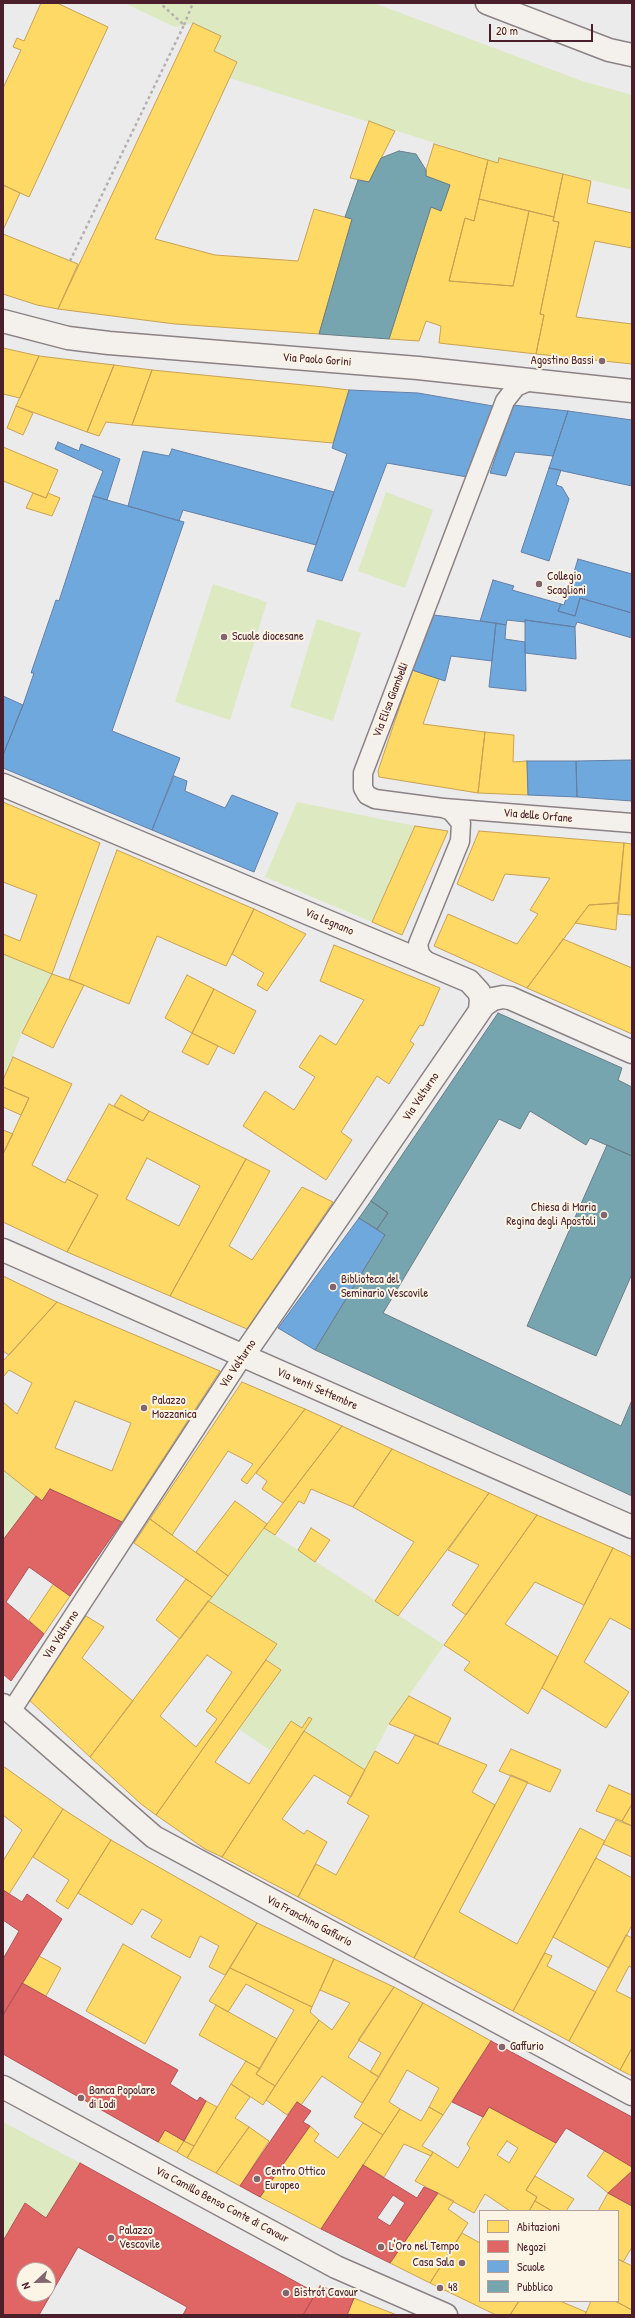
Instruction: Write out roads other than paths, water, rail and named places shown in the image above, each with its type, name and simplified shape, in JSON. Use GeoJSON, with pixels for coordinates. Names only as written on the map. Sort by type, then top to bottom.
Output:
{"type":"FeatureCollection","features":[{"type":"Feature","properties":{"kind":"street"},"geometry":{"type":"LineString","coordinates":[[487,3],[609,50],[632,55]]}},
{"type":"Feature","properties":{"kind":"street","name":"Via Paolo Gorini"},"geometry":{"type":"LineString","coordinates":[[3,321],[68,338],[418,368],[632,391]]}},
{"type":"Feature","properties":{"kind":"street","name":"Via Legnano"},"geometry":{"type":"LineString","coordinates":[[3,785],[428,963],[474,985],[481,999],[480,1010]]}},
{"type":"Feature","properties":{"kind":"street"},"geometry":{"type":"LineString","coordinates":[[480,1010],[493,999],[503,997],[510,998],[632,1052]]}},
{"type":"Feature","properties":{"kind":"street","name":"Via Volturno"},"geometry":{"type":"LineString","coordinates":[[243,1356],[480,1010]]}},
{"type":"Feature","properties":{"kind":"street","name":"Via venti Settembre"},"geometry":{"type":"LineString","coordinates":[[3,1250],[632,1527]]}},
{"type":"Feature","properties":{"kind":"street","name":"Via Franchino Gaffurio"},"geometry":{"type":"LineString","coordinates":[[5,1714],[154,1837],[632,2094]]}},
{"type":"Feature","properties":{"kind":"street","name":"Via Camillo Benso Conte di Cavour"},"geometry":{"type":"LineString","coordinates":[[3,2087],[336,2267],[446,2315]]}},
{"type":"Feature","properties":{"kind":"lane","name":"Via Elisa Giambelli"},"geometry":{"type":"LineString","coordinates":[[428,963],[420,954],[418,944],[462,832],[461,823],[457,816],[451,811],[443,808],[375,799],[368,795],[363,788],[363,773],[505,401],[516,387],[532,380]]}},
{"type":"Feature","properties":{"kind":"lane","name":"Via delle Orfane"},"geometry":{"type":"LineString","coordinates":[[443,808],[632,823]]}},
{"type":"Feature","properties":{"kind":"lane","name":"Via Volturno"},"geometry":{"type":"LineString","coordinates":[[5,1714],[243,1356]]}},
{"type":"Feature","properties":{"kind":"place","name":"Agostino Bassi"},"geometry":{"type":"Point","coordinates":[602,361]}},
{"type":"Feature","properties":{"kind":"place","name":"Collegio Scaglioni"},"geometry":{"type":"Point","coordinates":[539,584]}},
{"type":"Feature","properties":{"kind":"place","name":"Scuole diocesane"},"geometry":{"type":"Point","coordinates":[224,637]}},
{"type":"Feature","properties":{"kind":"place","name":"Chiesa di Maria Regina degli Apostoli"},"geometry":{"type":"Point","coordinates":[604,1215]}},
{"type":"Feature","properties":{"kind":"place","name":"Biblioteca del Seminario Vescovile"},"geometry":{"type":"Point","coordinates":[333,1287]}},
{"type":"Feature","properties":{"kind":"place","name":"Palazzo Mozzanica"},"geometry":{"type":"Point","coordinates":[144,1408]}},
{"type":"Feature","properties":{"kind":"place","name":"Gaffurio"},"geometry":{"type":"Point","coordinates":[502,2047]}},
{"type":"Feature","properties":{"kind":"place","name":"Banca Popolare di Lodi"},"geometry":{"type":"Point","coordinates":[81,2098]}},
{"type":"Feature","properties":{"kind":"place","name":"Centro Ottico Europeo"},"geometry":{"type":"Point","coordinates":[257,2179]}},
{"type":"Feature","properties":{"kind":"place","name":"Palazzo Vescovile"},"geometry":{"type":"Point","coordinates":[111,2238]}},
{"type":"Feature","properties":{"kind":"place","name":"L'Oro nel Tempo"},"geometry":{"type":"Point","coordinates":[381,2247]}},
{"type":"Feature","properties":{"kind":"place","name":"Casa Sala"},"geometry":{"type":"Point","coordinates":[462,2263]}},
{"type":"Feature","properties":{"kind":"place","name":"48"},"geometry":{"type":"Point","coordinates":[440,2288]}},
{"type":"Feature","properties":{"kind":"place","name":"Bistrot Cavour"},"geometry":{"type":"Point","coordinates":[286,2293]}}]}
